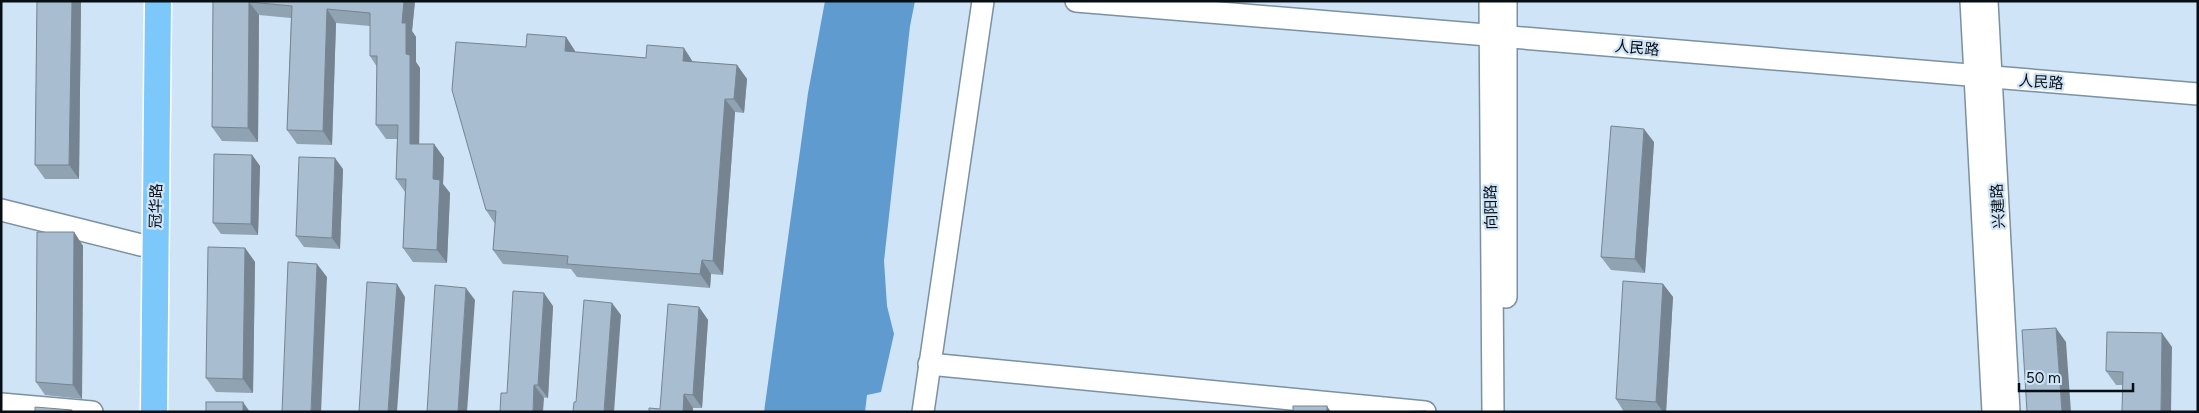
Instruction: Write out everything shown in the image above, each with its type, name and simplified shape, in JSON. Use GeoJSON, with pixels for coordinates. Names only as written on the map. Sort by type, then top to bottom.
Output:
{"type":"FeatureCollection","features":[{"type":"Feature","properties":{"kind":"main road","name":"冠华路"},"geometry":{"type":"LineString","coordinates":[[141,412],[142,1]]}},
{"type":"Feature","properties":{"kind":"main road","name":"冠华路"},"geometry":{"type":"LineString","coordinates":[[154,412],[158,1]]}},
{"type":"Feature","properties":{"kind":"street"},"geometry":{"type":"LineString","coordinates":[[923,412],[983,1]]}},
{"type":"Feature","properties":{"kind":"street","name":"人民路"},"geometry":{"type":"LineString","coordinates":[[1076,1],[2198,94]]}},
{"type":"Feature","properties":{"kind":"street","name":"向阳路"},"geometry":{"type":"LineString","coordinates":[[1490,1],[1497,36],[1508,412]]}},
{"type":"Feature","properties":{"kind":"street","name":"向阳路"},"geometry":{"type":"LineString","coordinates":[[1493,412],[1497,36],[1506,1]]}},
{"type":"Feature","properties":{"kind":"street","name":"兴建路"},"geometry":{"type":"LineString","coordinates":[[1971,1],[1983,77],[2009,412]]}},
{"type":"Feature","properties":{"kind":"street","name":"兴建路"},"geometry":{"type":"LineString","coordinates":[[1987,1],[1983,77],[1993,412]]}},
{"type":"Feature","properties":{"kind":"street"},"geometry":{"type":"LineString","coordinates":[[1,210],[141,245]]}},
{"type":"Feature","properties":{"kind":"street"},"geometry":{"type":"LineString","coordinates":[[930,364],[1425,412]]}},
{"type":"Feature","properties":{"kind":"street"},"geometry":{"type":"LineString","coordinates":[[1,404],[92,412]]}},
{"type":"Feature","properties":{"kind":"water"},"geometry":{"type":"Polygon","coordinates":[[[825,1],[915,1],[910,26],[884,261],[887,306],[894,334],[881,392],[867,395],[865,412],[764,412],[808,93],[825,1]]]}},
{"type":"Feature","properties":{"kind":"building"},"geometry":{"type":"Polygon","coordinates":[[[37,1],[72,1],[69,165],[35,165],[37,1]]]}},
{"type":"Feature","properties":{"kind":"building"},"geometry":{"type":"Polygon","coordinates":[[[213,1],[404,1],[402,23],[406,23],[406,54],[410,55],[410,144],[434,144],[433,179],[440,180],[437,250],[403,248],[406,179],[396,179],[398,125],[376,125],[377,56],[370,56],[370,13],[327,9],[323,131],[287,130],[292,6],[249,2],[248,128],[212,127],[213,1]]]}},
{"type":"Feature","properties":{"kind":"building"},"geometry":{"type":"Polygon","coordinates":[[[527,34],[566,37],[565,51],[646,58],[647,45],[684,48],[683,61],[737,65],[734,99],[725,99],[713,261],[702,260],[700,274],[567,264],[568,256],[493,250],[496,211],[486,210],[452,90],[456,42],[526,47],[527,34]]]}},
{"type":"Feature","properties":{"kind":"building"},"geometry":{"type":"Polygon","coordinates":[[[1611,126],[1644,129],[1635,259],[1601,257],[1611,126]]]}},
{"type":"Feature","properties":{"kind":"building"},"geometry":{"type":"Polygon","coordinates":[[[214,154],[252,155],[251,224],[213,223],[214,154]]]}},
{"type":"Feature","properties":{"kind":"building"},"geometry":{"type":"Polygon","coordinates":[[[299,157],[335,158],[332,238],[296,236],[299,157]]]}},
{"type":"Feature","properties":{"kind":"building"},"geometry":{"type":"Polygon","coordinates":[[[37,232],[74,232],[73,385],[36,382],[37,232]]]}},
{"type":"Feature","properties":{"kind":"building"},"geometry":{"type":"Polygon","coordinates":[[[208,247],[245,248],[243,379],[206,378],[208,247]]]}},
{"type":"Feature","properties":{"kind":"building"},"geometry":{"type":"Polygon","coordinates":[[[288,262],[317,264],[311,412],[282,412],[288,262]]]}},
{"type":"Feature","properties":{"kind":"building"},"geometry":{"type":"Polygon","coordinates":[[[1623,281],[1663,284],[1656,402],[1616,399],[1623,281]]]}},
{"type":"Feature","properties":{"kind":"building"},"geometry":{"type":"Polygon","coordinates":[[[367,282],[397,284],[388,412],[359,412],[367,282]]]}},
{"type":"Feature","properties":{"kind":"building"},"geometry":{"type":"Polygon","coordinates":[[[435,285],[466,288],[458,412],[427,412],[435,285]]]}},
{"type":"Feature","properties":{"kind":"building"},"geometry":{"type":"Polygon","coordinates":[[[513,291],[544,293],[538,385],[534,385],[533,412],[500,412],[501,393],[507,393],[513,291]]]}},
{"type":"Feature","properties":{"kind":"building"},"geometry":{"type":"Polygon","coordinates":[[[584,300],[612,303],[604,412],[573,412],[574,402],[576,402],[584,300]]]}},
{"type":"Feature","properties":{"kind":"building"},"geometry":{"type":"Polygon","coordinates":[[[668,304],[699,307],[693,395],[684,394],[683,412],[649,412],[649,408],[660,409],[668,304]]]}},
{"type":"Feature","properties":{"kind":"building"},"geometry":{"type":"Polygon","coordinates":[[[2056,328],[2062,412],[2027,412],[2022,330],[2056,328]]]}},
{"type":"Feature","properties":{"kind":"building"},"geometry":{"type":"Polygon","coordinates":[[[2107,332],[2162,333],[2161,412],[2122,412],[2123,372],[2106,371],[2107,332]]]}},
{"type":"Feature","properties":{"kind":"building"},"geometry":{"type":"Polygon","coordinates":[[[206,402],[243,402],[243,412],[206,412],[206,402]]]}},
{"type":"Feature","properties":{"kind":"building"},"geometry":{"type":"Polygon","coordinates":[[[1293,406],[1327,406],[1327,412],[1293,412],[1293,406]]]}},
{"type":"Feature","properties":{"kind":"building"},"geometry":{"type":"Polygon","coordinates":[[[35,407],[72,410],[72,412],[35,412],[35,407]]]}},
{"type":"Feature","properties":{"kind":"building"},"geometry":{"type":"Polygon","coordinates":[[[1426,411],[1426,412],[1388,412],[1426,411]]]}}]}
